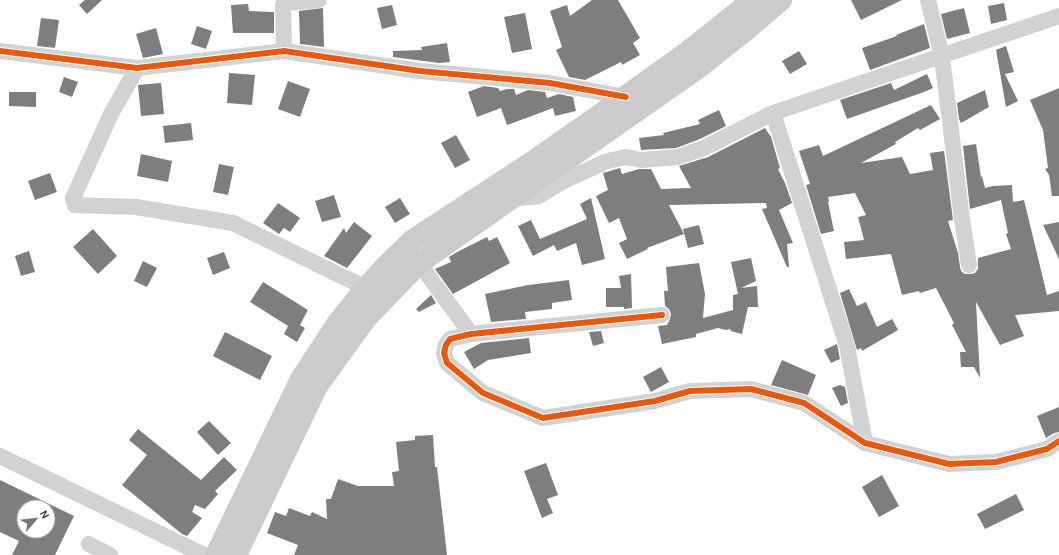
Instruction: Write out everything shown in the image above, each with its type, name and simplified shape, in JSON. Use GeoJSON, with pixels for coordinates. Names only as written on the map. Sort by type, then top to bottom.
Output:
{"type":"FeatureCollection","features":[{"type":"Feature","properties":{"kind":"main road"},"geometry":{"type":"LineString","coordinates":[[216,555],[301,379],[337,324],[366,288],[413,240],[531,163],[626,97],[685,54],[753,0]]}},
{"type":"Feature","properties":{"kind":"main road"},"geometry":{"type":"LineString","coordinates":[[236,555],[318,386],[366,318],[419,263],[698,68],[781,0]]}},
{"type":"Feature","properties":{"kind":"street"},"geometry":{"type":"LineString","coordinates":[[284,51],[283,4],[319,0]]}},
{"type":"Feature","properties":{"kind":"street"},"geometry":{"type":"LineString","coordinates":[[928,0],[942,57],[969,266]]}},
{"type":"Feature","properties":{"kind":"street"},"geometry":{"type":"LineString","coordinates":[[512,199],[539,196],[564,181],[607,161],[626,157],[641,160],[678,157],[704,148],[773,113],[942,57],[979,42],[1059,16]]}},
{"type":"Feature","properties":{"kind":"street"},"geometry":{"type":"LineString","coordinates":[[0,52],[137,68],[284,51],[420,71],[550,83],[626,97]]}},
{"type":"Feature","properties":{"kind":"street"},"geometry":{"type":"LineString","coordinates":[[137,68],[101,135],[73,198],[75,204],[136,207],[233,223],[366,288]]}},
{"type":"Feature","properties":{"kind":"street"},"geometry":{"type":"LineString","coordinates":[[773,113],[847,346],[865,442]]}},
{"type":"Feature","properties":{"kind":"street"},"geometry":{"type":"LineString","coordinates":[[419,263],[471,334]]}},
{"type":"Feature","properties":{"kind":"street"},"geometry":{"type":"LineString","coordinates":[[662,315],[471,334],[450,339],[446,345],[444,353],[447,363],[483,393],[543,418],[655,401],[690,391],[751,389],[804,403],[865,442],[949,464],[996,462],[1047,449],[1059,441]]}},
{"type":"Feature","properties":{"kind":"street"},"geometry":{"type":"LineString","coordinates":[[0,456],[204,555]]}},
{"type":"Feature","properties":{"kind":"street"},"geometry":{"type":"LineString","coordinates":[[89,544],[110,555]]}},
{"type":"Feature","properties":{"kind":"building"},"geometry":{"type":"Polygon","coordinates":[[[85,0],[102,0],[87,14],[79,5],[85,0]]]}},
{"type":"Feature","properties":{"kind":"building"},"geometry":{"type":"Polygon","coordinates":[[[592,0],[618,0],[640,38],[633,43],[640,55],[622,65],[621,62],[585,80],[569,77],[556,50],[562,47],[550,11],[567,5],[570,16],[592,0]]]}},
{"type":"Feature","properties":{"kind":"building"},"geometry":{"type":"Polygon","coordinates":[[[851,0],[902,0],[861,20],[851,0]]]}},
{"type":"Feature","properties":{"kind":"building"},"geometry":{"type":"Polygon","coordinates":[[[1004,3],[1007,20],[991,24],[988,6],[1004,3]]]}},
{"type":"Feature","properties":{"kind":"building"},"geometry":{"type":"Polygon","coordinates":[[[248,4],[249,11],[274,12],[274,33],[233,33],[231,5],[248,4]]]}},
{"type":"Feature","properties":{"kind":"building"},"geometry":{"type":"Polygon","coordinates":[[[392,5],[397,25],[382,29],[377,8],[392,5]]]}},
{"type":"Feature","properties":{"kind":"building"},"geometry":{"type":"Polygon","coordinates":[[[323,8],[324,47],[300,44],[299,11],[323,8]]]}},
{"type":"Feature","properties":{"kind":"building"},"geometry":{"type":"Polygon","coordinates":[[[964,8],[970,33],[947,39],[941,14],[964,8]]]}},
{"type":"Feature","properties":{"kind":"building"},"geometry":{"type":"Polygon","coordinates":[[[525,13],[532,49],[512,53],[504,17],[525,13]]]}},
{"type":"Feature","properties":{"kind":"building"},"geometry":{"type":"Polygon","coordinates":[[[41,18],[59,20],[55,48],[37,46],[41,18]]]}},
{"type":"Feature","properties":{"kind":"building"},"geometry":{"type":"Polygon","coordinates":[[[924,24],[930,48],[870,70],[862,48],[897,36],[896,35],[924,24]]]}},
{"type":"Feature","properties":{"kind":"building"},"geometry":{"type":"Polygon","coordinates":[[[197,26],[212,31],[206,49],[191,44],[197,26]]]}},
{"type":"Feature","properties":{"kind":"building"},"geometry":{"type":"Polygon","coordinates":[[[156,28],[163,54],[143,58],[136,34],[156,28]]]}},
{"type":"Feature","properties":{"kind":"building"},"geometry":{"type":"Polygon","coordinates":[[[447,43],[450,62],[439,63],[393,57],[393,51],[422,50],[421,47],[447,43]]]}},
{"type":"Feature","properties":{"kind":"building"},"geometry":{"type":"Polygon","coordinates":[[[1006,46],[1014,72],[1005,74],[1018,101],[1006,107],[996,50],[1006,46]]]}},
{"type":"Feature","properties":{"kind":"building"},"geometry":{"type":"Polygon","coordinates":[[[799,51],[807,64],[790,74],[782,61],[799,51]]]}},
{"type":"Feature","properties":{"kind":"building"},"geometry":{"type":"Polygon","coordinates":[[[229,73],[255,75],[252,105],[227,103],[229,73]]]}},
{"type":"Feature","properties":{"kind":"building"},"geometry":{"type":"Polygon","coordinates":[[[927,74],[933,88],[847,119],[840,100],[891,83],[894,90],[927,74]]]}},
{"type":"Feature","properties":{"kind":"building"},"geometry":{"type":"Polygon","coordinates":[[[64,77],[78,82],[72,97],[59,92],[64,77]]]}},
{"type":"Feature","properties":{"kind":"building"},"geometry":{"type":"Polygon","coordinates":[[[288,81],[310,89],[300,117],[278,109],[288,81]]]}},
{"type":"Feature","properties":{"kind":"building"},"geometry":{"type":"Polygon","coordinates":[[[161,83],[164,114],[141,116],[138,85],[161,83]]]}},
{"type":"Feature","properties":{"kind":"building"},"geometry":{"type":"Polygon","coordinates":[[[484,86],[498,88],[500,91],[514,89],[516,95],[528,90],[545,92],[547,98],[559,94],[573,97],[576,111],[555,116],[553,108],[507,125],[501,108],[477,117],[468,92],[484,86]]]}},
{"type":"Feature","properties":{"kind":"building"},"geometry":{"type":"Polygon","coordinates":[[[1059,88],[1059,196],[1052,196],[1049,175],[1045,169],[1048,168],[1043,130],[1030,100],[1059,88]]]}},
{"type":"Feature","properties":{"kind":"building"},"geometry":{"type":"Polygon","coordinates":[[[985,90],[989,107],[961,123],[957,103],[985,90]]]}},
{"type":"Feature","properties":{"kind":"building"},"geometry":{"type":"Polygon","coordinates":[[[9,92],[36,92],[36,107],[9,106],[9,92]]]}},
{"type":"Feature","properties":{"kind":"building"},"geometry":{"type":"Polygon","coordinates":[[[931,105],[940,119],[920,130],[918,128],[895,142],[896,144],[861,163],[902,157],[910,174],[933,170],[930,153],[944,151],[953,220],[948,221],[958,253],[961,271],[965,274],[971,274],[975,273],[978,269],[978,258],[1011,249],[1006,234],[1008,233],[1001,200],[970,209],[963,146],[976,144],[981,177],[982,176],[985,188],[1012,185],[1013,202],[1024,200],[1047,295],[1059,291],[1059,311],[1015,315],[1024,336],[1000,345],[976,302],[980,378],[974,367],[961,367],[960,352],[966,352],[952,325],[954,323],[936,288],[920,293],[919,291],[902,295],[891,254],[846,259],[844,242],[864,240],[858,217],[866,215],[855,193],[828,197],[834,231],[821,234],[806,185],[810,184],[799,151],[819,145],[823,156],[931,105]]]}},
{"type":"Feature","properties":{"kind":"building"},"geometry":{"type":"Polygon","coordinates":[[[719,110],[726,126],[700,139],[676,148],[641,150],[639,138],[664,135],[663,133],[700,124],[698,120],[719,110]]]}},
{"type":"Feature","properties":{"kind":"building"},"geometry":{"type":"Polygon","coordinates":[[[191,123],[193,140],[165,143],[163,126],[191,123]]]}},
{"type":"Feature","properties":{"kind":"building"},"geometry":{"type":"Polygon","coordinates":[[[765,128],[771,137],[780,168],[778,169],[792,203],[779,210],[793,243],[787,244],[789,267],[787,267],[762,209],[767,208],[766,203],[669,205],[684,234],[647,248],[648,249],[627,259],[619,243],[627,239],[619,218],[609,223],[596,196],[608,190],[603,173],[620,168],[622,174],[639,169],[651,169],[661,189],[691,188],[679,166],[708,157],[765,128]]]}},
{"type":"Feature","properties":{"kind":"building"},"geometry":{"type":"Polygon","coordinates":[[[456,135],[470,160],[455,168],[441,143],[456,135]]]}},
{"type":"Feature","properties":{"kind":"building"},"geometry":{"type":"Polygon","coordinates":[[[141,154],[172,161],[168,182],[137,176],[141,154]]]}},
{"type":"Feature","properties":{"kind":"building"},"geometry":{"type":"Polygon","coordinates":[[[219,164],[234,167],[228,195],[213,192],[219,164]]]}},
{"type":"Feature","properties":{"kind":"building"},"geometry":{"type":"Polygon","coordinates":[[[50,173],[57,192],[35,200],[28,181],[50,173]]]}},
{"type":"Feature","properties":{"kind":"building"},"geometry":{"type":"Polygon","coordinates":[[[334,195],[341,217],[322,222],[315,201],[334,195]]]}},
{"type":"Feature","properties":{"kind":"building"},"geometry":{"type":"Polygon","coordinates":[[[400,198],[410,214],[395,223],[385,207],[400,198]]]}},
{"type":"Feature","properties":{"kind":"building"},"geometry":{"type":"Polygon","coordinates":[[[591,198],[605,259],[582,265],[576,243],[557,251],[554,245],[533,256],[518,226],[531,220],[540,239],[587,219],[580,204],[591,198]]]}},
{"type":"Feature","properties":{"kind":"building"},"geometry":{"type":"Polygon","coordinates":[[[278,203],[300,218],[290,232],[284,228],[279,234],[263,223],[278,203]]]}},
{"type":"Feature","properties":{"kind":"building"},"geometry":{"type":"Polygon","coordinates":[[[354,222],[372,236],[347,268],[324,256],[344,228],[346,233],[354,222]]]}},
{"type":"Feature","properties":{"kind":"building"},"geometry":{"type":"Polygon","coordinates":[[[1059,222],[1059,259],[1043,225],[1059,222]]]}},
{"type":"Feature","properties":{"kind":"building"},"geometry":{"type":"Polygon","coordinates":[[[699,225],[704,244],[688,248],[683,229],[699,225]]]}},
{"type":"Feature","properties":{"kind":"building"},"geometry":{"type":"Polygon","coordinates":[[[93,229],[117,256],[98,274],[73,247],[93,229]]]}},
{"type":"Feature","properties":{"kind":"building"},"geometry":{"type":"Polygon","coordinates":[[[487,237],[489,241],[497,237],[510,263],[453,294],[435,269],[451,262],[449,257],[457,252],[487,237]]]}},
{"type":"Feature","properties":{"kind":"building"},"geometry":{"type":"Polygon","coordinates":[[[29,251],[35,272],[21,276],[15,256],[29,251]]]}},
{"type":"Feature","properties":{"kind":"building"},"geometry":{"type":"Polygon","coordinates":[[[224,252],[230,268],[213,275],[207,258],[224,252]]]}},
{"type":"Feature","properties":{"kind":"building"},"geometry":{"type":"Polygon","coordinates":[[[751,258],[756,281],[741,288],[757,286],[758,307],[748,307],[742,334],[731,331],[730,329],[726,330],[718,328],[696,334],[696,337],[662,344],[658,326],[667,325],[671,314],[669,309],[665,306],[664,291],[668,291],[666,267],[699,263],[705,294],[703,318],[733,310],[733,295],[738,294],[731,262],[751,258]]]}},
{"type":"Feature","properties":{"kind":"building"},"geometry":{"type":"Polygon","coordinates":[[[143,261],[157,268],[147,287],[134,281],[143,261]]]}},
{"type":"Feature","properties":{"kind":"building"},"geometry":{"type":"Polygon","coordinates":[[[631,274],[632,308],[624,309],[624,307],[606,307],[606,288],[621,288],[619,276],[631,274]]]}},
{"type":"Feature","properties":{"kind":"building"},"geometry":{"type":"Polygon","coordinates":[[[569,280],[572,300],[552,303],[552,309],[525,312],[526,319],[491,322],[485,294],[528,285],[569,280]]]}},
{"type":"Feature","properties":{"kind":"building"},"geometry":{"type":"Polygon","coordinates":[[[263,282],[308,310],[300,325],[305,328],[297,342],[284,334],[288,326],[250,302],[263,282]]]}},
{"type":"Feature","properties":{"kind":"building"},"geometry":{"type":"Polygon","coordinates":[[[849,289],[857,306],[866,302],[877,327],[892,319],[898,330],[862,351],[861,348],[857,350],[840,293],[849,289]]]}},
{"type":"Feature","properties":{"kind":"building"},"geometry":{"type":"Polygon","coordinates":[[[431,295],[436,303],[419,312],[416,309],[431,295]]]}},
{"type":"Feature","properties":{"kind":"building"},"geometry":{"type":"Polygon","coordinates":[[[601,331],[604,343],[593,346],[589,332],[601,331]]]}},
{"type":"Feature","properties":{"kind":"building"},"geometry":{"type":"Polygon","coordinates":[[[225,332],[272,356],[260,380],[213,356],[225,332]]]}},
{"type":"Feature","properties":{"kind":"building"},"geometry":{"type":"Polygon","coordinates":[[[529,338],[531,353],[488,360],[474,369],[464,352],[481,343],[529,338]]]}},
{"type":"Feature","properties":{"kind":"building"},"geometry":{"type":"Polygon","coordinates":[[[837,344],[840,359],[831,363],[824,350],[837,344]]]}},
{"type":"Feature","properties":{"kind":"building"},"geometry":{"type":"Polygon","coordinates":[[[782,360],[816,375],[808,395],[771,385],[782,360]]]}},
{"type":"Feature","properties":{"kind":"building"},"geometry":{"type":"Polygon","coordinates":[[[661,367],[669,382],[651,392],[643,377],[661,367]]]}},
{"type":"Feature","properties":{"kind":"building"},"geometry":{"type":"Polygon","coordinates":[[[840,385],[845,387],[848,403],[841,406],[832,388],[840,385]]]}},
{"type":"Feature","properties":{"kind":"building"},"geometry":{"type":"Polygon","coordinates":[[[1059,407],[1059,432],[1046,438],[1037,416],[1059,407]]]}},
{"type":"Feature","properties":{"kind":"building"},"geometry":{"type":"Polygon","coordinates":[[[209,421],[231,443],[218,455],[197,432],[209,421]]]}},
{"type":"Feature","properties":{"kind":"building"},"geometry":{"type":"Polygon","coordinates":[[[138,429],[201,480],[224,457],[237,470],[215,491],[218,494],[205,509],[195,505],[192,512],[202,518],[187,536],[182,534],[122,485],[147,455],[129,440],[138,429]]]}},
{"type":"Feature","properties":{"kind":"building"},"geometry":{"type":"Polygon","coordinates":[[[433,435],[435,467],[437,467],[447,555],[294,555],[298,545],[267,533],[275,512],[286,516],[289,508],[310,516],[312,512],[327,519],[326,499],[331,499],[338,479],[358,486],[394,486],[392,472],[399,471],[396,442],[415,440],[415,436],[433,435]]]}},
{"type":"Feature","properties":{"kind":"building"},"geometry":{"type":"Polygon","coordinates":[[[546,463],[558,495],[547,499],[553,513],[542,518],[524,471],[546,463]]]}},
{"type":"Feature","properties":{"kind":"building"},"geometry":{"type":"Polygon","coordinates":[[[882,475],[899,506],[879,517],[862,487],[882,475]]]}},
{"type":"Feature","properties":{"kind":"building"},"geometry":{"type":"Polygon","coordinates":[[[0,480],[39,499],[16,499],[16,539],[56,539],[56,507],[74,516],[55,555],[12,555],[19,541],[0,532],[0,480]]]}},
{"type":"Feature","properties":{"kind":"building"},"geometry":{"type":"Polygon","coordinates":[[[1016,494],[1024,510],[985,529],[977,514],[1016,494]]]}},
{"type":"Feature","properties":{"kind":"cycle path"},"geometry":{"type":"LineString","coordinates":[[0,51],[137,68],[284,51],[420,71],[550,83],[626,97]]}},
{"type":"Feature","properties":{"kind":"cycle path"},"geometry":{"type":"LineString","coordinates":[[662,315],[471,334],[450,339],[446,345],[444,353],[447,363],[483,393],[543,418],[655,401],[690,391],[751,389],[804,403],[865,443],[949,464],[996,462],[1047,449],[1059,441]]}}]}
